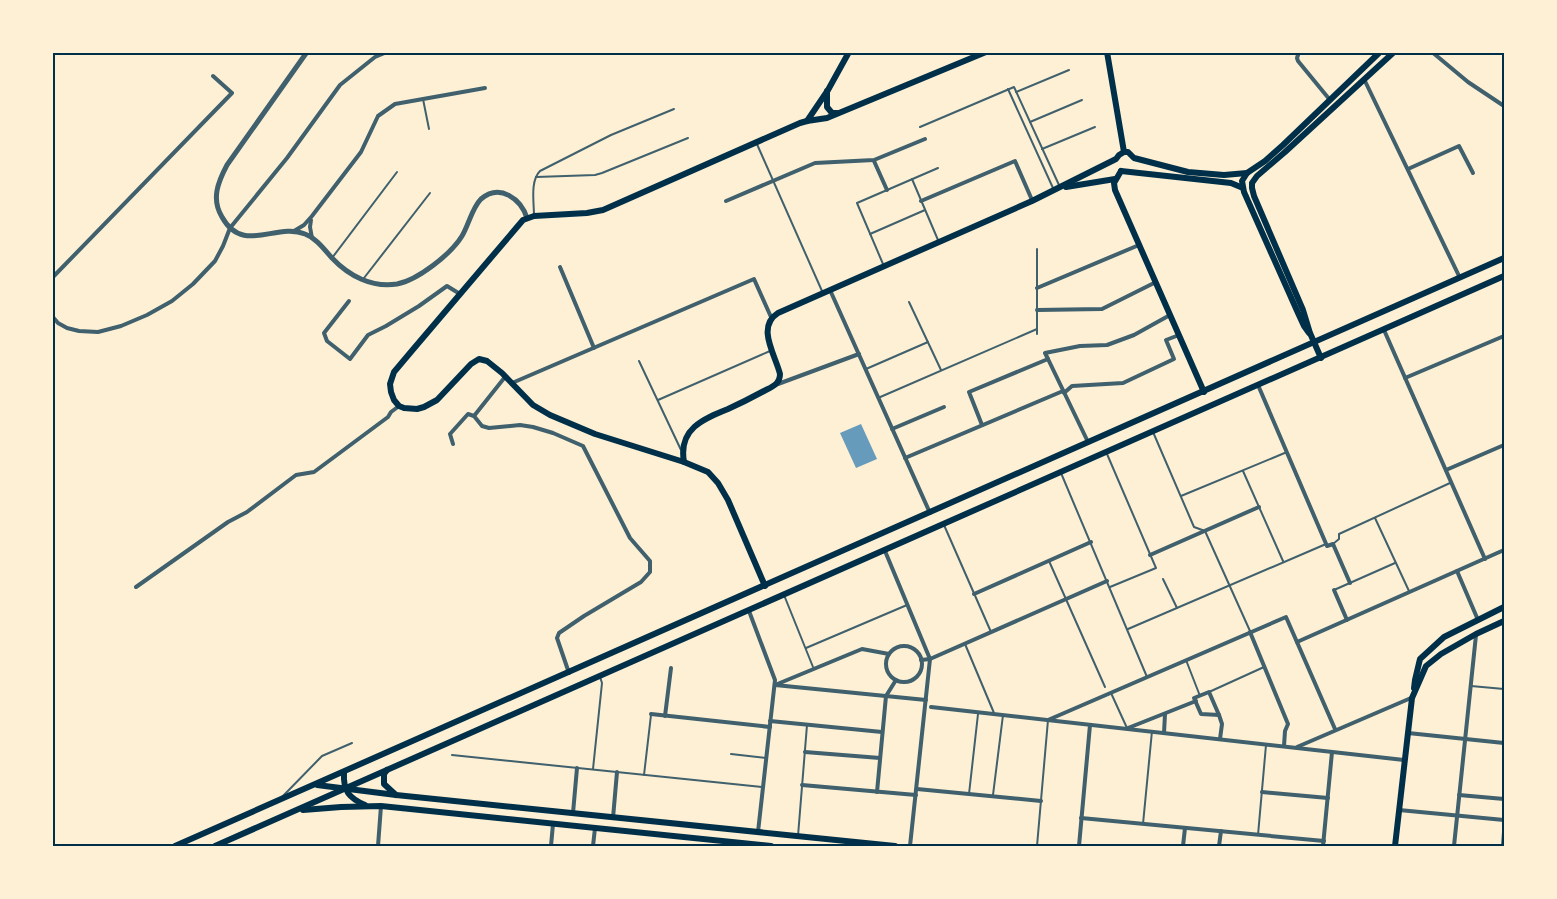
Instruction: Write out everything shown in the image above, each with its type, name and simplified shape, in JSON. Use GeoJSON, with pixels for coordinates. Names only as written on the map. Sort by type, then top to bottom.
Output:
{"type":"FeatureCollection","features":[{"type":"Feature","properties":{"kind":"main road"},"geometry":{"type":"LineString","coordinates":[[772,600],[728,500],[708,472],[683,458],[595,434],[550,415],[533,405],[506,376],[487,361],[480,359],[471,364],[434,402],[417,409],[399,406],[392,396],[391,378],[520,223],[530,217],[603,210],[807,120],[827,118],[986,52]]}},
{"type":"Feature","properties":{"kind":"main road"},"geometry":{"type":"LineString","coordinates":[[1107,52],[1124,152]]}},
{"type":"Feature","properties":{"kind":"main road"},"geometry":{"type":"LineString","coordinates":[[1310,333],[1304,326],[1243,188],[1243,178],[1265,161],[1380,52]]}},
{"type":"Feature","properties":{"kind":"main road"},"geometry":{"type":"LineString","coordinates":[[1321,358],[1254,196],[1252,188],[1254,179],[1394,52]]}},
{"type":"Feature","properties":{"kind":"main road"},"geometry":{"type":"LineString","coordinates":[[807,120],[850,53]]}},
{"type":"Feature","properties":{"kind":"main road"},"geometry":{"type":"LineString","coordinates":[[828,90],[827,107],[832,113],[838,113]]}},
{"type":"Feature","properties":{"kind":"main road"},"geometry":{"type":"LineString","coordinates":[[683,458],[689,433],[699,422],[778,384],[780,374],[767,330],[771,317],[778,313],[1032,201],[1116,159],[1124,152],[1128,152],[1134,158],[1188,172],[1224,175],[1247,173],[1254,179]]}},
{"type":"Feature","properties":{"kind":"main road"},"geometry":{"type":"LineString","coordinates":[[1129,171],[1135,164],[1134,158]]}},
{"type":"Feature","properties":{"kind":"main road"},"geometry":{"type":"LineString","coordinates":[[1116,159],[1121,171]]}},
{"type":"Feature","properties":{"kind":"main road"},"geometry":{"type":"LineString","coordinates":[[1121,171],[1231,183],[1243,188],[1252,188]]}},
{"type":"Feature","properties":{"kind":"main road"},"geometry":{"type":"LineString","coordinates":[[1121,171],[1115,179],[1114,188],[1204,392]]}},
{"type":"Feature","properties":{"kind":"main road"},"geometry":{"type":"LineString","coordinates":[[1057,189],[1115,179]]}},
{"type":"Feature","properties":{"kind":"main road"},"geometry":{"type":"LineString","coordinates":[[175,846],[1504,258]]}},
{"type":"Feature","properties":{"kind":"main road"},"geometry":{"type":"LineString","coordinates":[[215,846],[1504,276]]}},
{"type":"Feature","properties":{"kind":"main road"},"geometry":{"type":"LineString","coordinates":[[1395,846],[1407,733],[1420,659],[1444,636],[1504,607]]}},
{"type":"Feature","properties":{"kind":"main road"},"geometry":{"type":"LineString","coordinates":[[1413,695],[1426,666],[1441,654],[1504,621]]}},
{"type":"Feature","properties":{"kind":"main road"},"geometry":{"type":"LineString","coordinates":[[387,770],[384,774],[384,784],[396,795]]}},
{"type":"Feature","properties":{"kind":"main road"},"geometry":{"type":"LineString","coordinates":[[344,773],[346,789],[352,799],[365,806]]}},
{"type":"Feature","properties":{"kind":"main road"},"geometry":{"type":"LineString","coordinates":[[317,784],[396,795],[895,846]]}},
{"type":"Feature","properties":{"kind":"main road"},"geometry":{"type":"LineString","coordinates":[[285,816],[306,810],[381,806],[771,846]]}},
{"type":"Feature","properties":{"kind":"street"},"geometry":{"type":"LineString","coordinates":[[307,52],[227,165],[218,183],[217,206],[222,218],[230,228],[250,237],[302,232],[312,238],[345,270],[363,281],[384,285],[407,281],[424,272],[456,244],[478,203],[488,195],[508,194],[524,208],[530,217]]}},
{"type":"Feature","properties":{"kind":"street"},"geometry":{"type":"LineString","coordinates":[[52,315],[67,328],[98,332],[121,326],[172,301],[193,284],[214,261],[224,246],[230,228],[287,158],[340,85],[375,57],[387,52]]}},
{"type":"Feature","properties":{"kind":"street"},"geometry":{"type":"LineString","coordinates":[[1432,52],[1468,82],[1504,106]]}},
{"type":"Feature","properties":{"kind":"street"},"geometry":{"type":"LineString","coordinates":[[1299,53],[1299,61],[1330,101]]}},
{"type":"Feature","properties":{"kind":"street"},"geometry":{"type":"LineString","coordinates":[[52,278],[232,93],[213,76]]}},
{"type":"Feature","properties":{"kind":"street"},"geometry":{"type":"LineString","coordinates":[[1364,79],[1461,278]]}},
{"type":"Feature","properties":{"kind":"street"},"geometry":{"type":"LineString","coordinates":[[294,231],[312,216],[361,152],[378,116],[395,104],[485,88]]}},
{"type":"Feature","properties":{"kind":"street"},"geometry":{"type":"LineString","coordinates":[[726,201],[815,163],[874,160],[925,139]]}},
{"type":"Feature","properties":{"kind":"street"},"geometry":{"type":"LineString","coordinates":[[1408,169],[1459,146],[1473,173]]}},
{"type":"Feature","properties":{"kind":"street"},"geometry":{"type":"LineString","coordinates":[[874,160],[887,190]]}},
{"type":"Feature","properties":{"kind":"street"},"geometry":{"type":"LineString","coordinates":[[921,201],[1016,162],[1032,201]]}},
{"type":"Feature","properties":{"kind":"street"},"geometry":{"type":"LineString","coordinates":[[312,216],[310,227],[312,238]]}},
{"type":"Feature","properties":{"kind":"street"},"geometry":{"type":"LineString","coordinates":[[1037,288],[1139,246]]}},
{"type":"Feature","properties":{"kind":"street"},"geometry":{"type":"LineString","coordinates":[[560,267],[594,348]]}},
{"type":"Feature","properties":{"kind":"street"},"geometry":{"type":"LineString","coordinates":[[512,383],[754,279],[771,317]]}},
{"type":"Feature","properties":{"kind":"street"},"geometry":{"type":"LineString","coordinates":[[1037,310],[1102,309],[1156,282]]}},
{"type":"Feature","properties":{"kind":"street"},"geometry":{"type":"LineString","coordinates":[[349,301],[324,333],[327,341],[350,359],[368,335],[419,306],[447,286],[460,294]]}},
{"type":"Feature","properties":{"kind":"street"},"geometry":{"type":"LineString","coordinates":[[830,290],[930,513]]}},
{"type":"Feature","properties":{"kind":"street"},"geometry":{"type":"LineString","coordinates":[[1088,443],[1045,353],[1080,346],[1107,345],[1134,335],[1170,315]]}},
{"type":"Feature","properties":{"kind":"street"},"geometry":{"type":"LineString","coordinates":[[1384,330],[1485,559]]}},
{"type":"Feature","properties":{"kind":"street"},"geometry":{"type":"LineString","coordinates":[[905,458],[1064,392],[1072,386],[1124,383],[1174,359],[1166,340],[1179,335]]}},
{"type":"Feature","properties":{"kind":"street"},"geometry":{"type":"LineString","coordinates":[[1405,378],[1504,336]]}},
{"type":"Feature","properties":{"kind":"street"},"geometry":{"type":"LineString","coordinates":[[778,384],[859,354]]}},
{"type":"Feature","properties":{"kind":"street"},"geometry":{"type":"LineString","coordinates":[[982,425],[969,392],[1047,359]]}},
{"type":"Feature","properties":{"kind":"street"},"geometry":{"type":"LineString","coordinates":[[474,416],[506,376]]}},
{"type":"Feature","properties":{"kind":"street"},"geometry":{"type":"LineString","coordinates":[[1258,385],[1326,544],[1327,546],[1333,544],[1350,583]]}},
{"type":"Feature","properties":{"kind":"street"},"geometry":{"type":"LineString","coordinates":[[136,587],[228,522],[247,512],[296,475],[315,472],[388,417],[399,406]]}},
{"type":"Feature","properties":{"kind":"street"},"geometry":{"type":"LineString","coordinates":[[892,429],[944,407]]}},
{"type":"Feature","properties":{"kind":"street"},"geometry":{"type":"LineString","coordinates":[[453,444],[450,434],[468,414],[474,416],[482,426],[489,428],[520,425],[533,427],[583,446],[630,538],[650,561],[650,572],[642,582],[559,633],[556,638],[569,673]]}},
{"type":"Feature","properties":{"kind":"street"},"geometry":{"type":"LineString","coordinates":[[1446,470],[1504,445]]}},
{"type":"Feature","properties":{"kind":"street"},"geometry":{"type":"LineString","coordinates":[[1150,555],[1259,507]]}},
{"type":"Feature","properties":{"kind":"street"},"geometry":{"type":"LineString","coordinates":[[974,594],[1091,542]]}},
{"type":"Feature","properties":{"kind":"street"},"geometry":{"type":"LineString","coordinates":[[885,550],[930,659],[910,846]]}},
{"type":"Feature","properties":{"kind":"street"},"geometry":{"type":"LineString","coordinates":[[1297,642],[1504,550]]}},
{"type":"Feature","properties":{"kind":"street"},"geometry":{"type":"LineString","coordinates":[[1457,571],[1478,620]]}},
{"type":"Feature","properties":{"kind":"street"},"geometry":{"type":"LineString","coordinates":[[921,660],[930,659],[965,644],[1107,580]]}},
{"type":"Feature","properties":{"kind":"street"},"geometry":{"type":"LineString","coordinates":[[1334,590],[1347,620]]}},
{"type":"Feature","properties":{"kind":"street"},"geometry":{"type":"LineString","coordinates":[[749,611],[775,680],[758,832]]}},
{"type":"Feature","properties":{"kind":"street"},"geometry":{"type":"LineString","coordinates":[[1048,720],[1286,617],[1335,729]]}},
{"type":"Feature","properties":{"kind":"street"},"geometry":{"type":"LineString","coordinates":[[1250,632],[1288,724],[1284,746]]}},
{"type":"Feature","properties":{"kind":"street"},"geometry":{"type":"LineString","coordinates":[[1454,846],[1476,634]]}},
{"type":"Feature","properties":{"kind":"street"},"geometry":{"type":"LineString","coordinates":[[898,647],[910,647],[919,654],[921,660],[920,671],[913,679],[907,681],[896,680],[888,672],[886,666],[889,654],[898,647]]}},
{"type":"Feature","properties":{"kind":"street"},"geometry":{"type":"LineString","coordinates":[[775,685],[862,649],[889,654]]}},
{"type":"Feature","properties":{"kind":"street"},"geometry":{"type":"LineString","coordinates":[[665,716],[671,668]]}},
{"type":"Feature","properties":{"kind":"street"},"geometry":{"type":"LineString","coordinates":[[877,792],[886,696],[896,680]]}},
{"type":"Feature","properties":{"kind":"street"},"geometry":{"type":"LineString","coordinates":[[775,685],[926,700]]}},
{"type":"Feature","properties":{"kind":"street"},"geometry":{"type":"LineString","coordinates":[[1218,715],[1201,714],[1194,698],[1209,692],[1222,724],[1220,739]]}},
{"type":"Feature","properties":{"kind":"street"},"geometry":{"type":"LineString","coordinates":[[1295,747],[1413,695]]}},
{"type":"Feature","properties":{"kind":"street"},"geometry":{"type":"LineString","coordinates":[[1127,729],[1196,701]]}},
{"type":"Feature","properties":{"kind":"street"},"geometry":{"type":"LineString","coordinates":[[931,707],[1405,760]]}},
{"type":"Feature","properties":{"kind":"street"},"geometry":{"type":"LineString","coordinates":[[651,714],[882,732]]}},
{"type":"Feature","properties":{"kind":"street"},"geometry":{"type":"LineString","coordinates":[[1164,733],[1165,714]]}},
{"type":"Feature","properties":{"kind":"street"},"geometry":{"type":"LineString","coordinates":[[1079,846],[1090,724]]}},
{"type":"Feature","properties":{"kind":"street"},"geometry":{"type":"LineString","coordinates":[[1407,733],[1504,743]]}},
{"type":"Feature","properties":{"kind":"street"},"geometry":{"type":"LineString","coordinates":[[805,752],[880,758]]}},
{"type":"Feature","properties":{"kind":"street"},"geometry":{"type":"LineString","coordinates":[[1323,846],[1332,752]]}},
{"type":"Feature","properties":{"kind":"street"},"geometry":{"type":"LineString","coordinates":[[573,813],[577,768]]}},
{"type":"Feature","properties":{"kind":"street"},"geometry":{"type":"LineString","coordinates":[[613,818],[617,772]]}},
{"type":"Feature","properties":{"kind":"street"},"geometry":{"type":"LineString","coordinates":[[802,785],[916,795]]}},
{"type":"Feature","properties":{"kind":"street"},"geometry":{"type":"LineString","coordinates":[[916,789],[1041,801]]}},
{"type":"Feature","properties":{"kind":"street"},"geometry":{"type":"LineString","coordinates":[[1262,792],[1328,798]]}},
{"type":"Feature","properties":{"kind":"street"},"geometry":{"type":"LineString","coordinates":[[1459,795],[1504,799]]}},
{"type":"Feature","properties":{"kind":"street"},"geometry":{"type":"LineString","coordinates":[[378,846],[381,806]]}},
{"type":"Feature","properties":{"kind":"street"},"geometry":{"type":"LineString","coordinates":[[1399,810],[1504,820]]}},
{"type":"Feature","properties":{"kind":"street"},"geometry":{"type":"LineString","coordinates":[[1081,818],[1324,841]]}},
{"type":"Feature","properties":{"kind":"street"},"geometry":{"type":"LineString","coordinates":[[551,846],[553,824]]}},
{"type":"Feature","properties":{"kind":"street"},"geometry":{"type":"LineString","coordinates":[[593,846],[595,828]]}},
{"type":"Feature","properties":{"kind":"street"},"geometry":{"type":"LineString","coordinates":[[1183,846],[1185,828]]}},
{"type":"Feature","properties":{"kind":"street"},"geometry":{"type":"LineString","coordinates":[[1220,846],[1221,831]]}},
{"type":"Feature","properties":{"kind":"street"},"geometry":{"type":"LineString","coordinates":[[1503,846],[1504,832]]}},
{"type":"Feature","properties":{"kind":"lane"},"geometry":{"type":"LineString","coordinates":[[1016,92],[1069,70]]}},
{"type":"Feature","properties":{"kind":"lane"},"geometry":{"type":"LineString","coordinates":[[920,128],[1014,87],[1057,189]]}},
{"type":"Feature","properties":{"kind":"lane"},"geometry":{"type":"LineString","coordinates":[[1008,89],[1057,189]]}},
{"type":"Feature","properties":{"kind":"lane"},"geometry":{"type":"LineString","coordinates":[[423,99],[429,129]]}},
{"type":"Feature","properties":{"kind":"lane"},"geometry":{"type":"LineString","coordinates":[[1030,122],[1082,100]]}},
{"type":"Feature","properties":{"kind":"lane"},"geometry":{"type":"LineString","coordinates":[[530,217],[535,177],[540,171],[611,135],[674,109]]}},
{"type":"Feature","properties":{"kind":"lane"},"geometry":{"type":"LineString","coordinates":[[1042,149],[1095,127]]}},
{"type":"Feature","properties":{"kind":"lane"},"geometry":{"type":"LineString","coordinates":[[535,177],[595,175],[688,138]]}},
{"type":"Feature","properties":{"kind":"lane"},"geometry":{"type":"LineString","coordinates":[[756,142],[823,293]]}},
{"type":"Feature","properties":{"kind":"lane"},"geometry":{"type":"LineString","coordinates":[[884,266],[857,203],[938,168]]}},
{"type":"Feature","properties":{"kind":"lane"},"geometry":{"type":"LineString","coordinates":[[332,258],[398,172]]}},
{"type":"Feature","properties":{"kind":"lane"},"geometry":{"type":"LineString","coordinates":[[912,179],[939,242]]}},
{"type":"Feature","properties":{"kind":"lane"},"geometry":{"type":"LineString","coordinates":[[363,281],[430,193]]}},
{"type":"Feature","properties":{"kind":"lane"},"geometry":{"type":"LineString","coordinates":[[870,234],[925,210]]}},
{"type":"Feature","properties":{"kind":"lane"},"geometry":{"type":"LineString","coordinates":[[1037,249],[1037,334]]}},
{"type":"Feature","properties":{"kind":"lane"},"geometry":{"type":"LineString","coordinates":[[909,302],[941,370]]}},
{"type":"Feature","properties":{"kind":"lane"},"geometry":{"type":"LineString","coordinates":[[878,398],[1037,329]]}},
{"type":"Feature","properties":{"kind":"lane"},"geometry":{"type":"LineString","coordinates":[[866,369],[928,342]]}},
{"type":"Feature","properties":{"kind":"lane"},"geometry":{"type":"LineString","coordinates":[[658,400],[772,350]]}},
{"type":"Feature","properties":{"kind":"lane"},"geometry":{"type":"LineString","coordinates":[[639,361],[683,458]]}},
{"type":"Feature","properties":{"kind":"lane"},"geometry":{"type":"LineString","coordinates":[[1153,432],[1194,526],[1205,531],[1250,632]]}},
{"type":"Feature","properties":{"kind":"lane"},"geometry":{"type":"LineString","coordinates":[[1181,496],[1287,452]]}},
{"type":"Feature","properties":{"kind":"lane"},"geometry":{"type":"LineString","coordinates":[[1106,453],[1156,568],[1110,587]]}},
{"type":"Feature","properties":{"kind":"lane"},"geometry":{"type":"LineString","coordinates":[[1243,471],[1283,562]]}},
{"type":"Feature","properties":{"kind":"lane"},"geometry":{"type":"LineString","coordinates":[[1061,472],[1148,677]]}},
{"type":"Feature","properties":{"kind":"lane"},"geometry":{"type":"LineString","coordinates":[[1333,544],[1339,539],[1339,534],[1451,482]]}},
{"type":"Feature","properties":{"kind":"lane"},"geometry":{"type":"LineString","coordinates":[[1375,518],[1409,592]]}},
{"type":"Feature","properties":{"kind":"lane"},"geometry":{"type":"LineString","coordinates":[[944,525],[991,632]]}},
{"type":"Feature","properties":{"kind":"lane"},"geometry":{"type":"LineString","coordinates":[[1128,629],[1326,544]]}},
{"type":"Feature","properties":{"kind":"lane"},"geometry":{"type":"LineString","coordinates":[[1049,561],[1105,687]]}},
{"type":"Feature","properties":{"kind":"lane"},"geometry":{"type":"LineString","coordinates":[[1334,590],[1396,563]]}},
{"type":"Feature","properties":{"kind":"lane"},"geometry":{"type":"LineString","coordinates":[[1163,579],[1177,608]]}},
{"type":"Feature","properties":{"kind":"lane"},"geometry":{"type":"LineString","coordinates":[[784,595],[814,669]]}},
{"type":"Feature","properties":{"kind":"lane"},"geometry":{"type":"LineString","coordinates":[[806,648],[907,605]]}},
{"type":"Feature","properties":{"kind":"lane"},"geometry":{"type":"LineString","coordinates":[[965,644],[994,714]]}},
{"type":"Feature","properties":{"kind":"lane"},"geometry":{"type":"LineString","coordinates":[[1186,660],[1200,696]]}},
{"type":"Feature","properties":{"kind":"lane"},"geometry":{"type":"LineString","coordinates":[[1209,692],[1265,667]]}},
{"type":"Feature","properties":{"kind":"lane"},"geometry":{"type":"LineString","coordinates":[[593,769],[602,692],[600,676]]}},
{"type":"Feature","properties":{"kind":"lane"},"geometry":{"type":"LineString","coordinates":[[1471,686],[1504,689]]}},
{"type":"Feature","properties":{"kind":"lane"},"geometry":{"type":"LineString","coordinates":[[1111,693],[1127,729]]}},
{"type":"Feature","properties":{"kind":"lane"},"geometry":{"type":"LineString","coordinates":[[969,794],[978,712]]}},
{"type":"Feature","properties":{"kind":"lane"},"geometry":{"type":"LineString","coordinates":[[644,775],[651,714]]}},
{"type":"Feature","properties":{"kind":"lane"},"geometry":{"type":"LineString","coordinates":[[993,796],[1003,715]]}},
{"type":"Feature","properties":{"kind":"lane"},"geometry":{"type":"LineString","coordinates":[[1037,846],[1048,720]]}},
{"type":"Feature","properties":{"kind":"lane"},"geometry":{"type":"LineString","coordinates":[[798,837],[807,725]]}},
{"type":"Feature","properties":{"kind":"lane"},"geometry":{"type":"LineString","coordinates":[[1143,824],[1152,731]]}},
{"type":"Feature","properties":{"kind":"lane"},"geometry":{"type":"LineString","coordinates":[[275,803],[322,756],[352,743]]}},
{"type":"Feature","properties":{"kind":"lane"},"geometry":{"type":"LineString","coordinates":[[1258,835],[1266,744]]}},
{"type":"Feature","properties":{"kind":"lane"},"geometry":{"type":"LineString","coordinates":[[731,754],[766,758]]}},
{"type":"Feature","properties":{"kind":"lane"},"geometry":{"type":"LineString","coordinates":[[452,755],[763,787]]}},
{"type":"Feature","properties":{"kind":"water"},"geometry":{"type":"Polygon","coordinates":[[[861,424],[877,459],[856,468],[840,433],[861,424]]]}}]}
